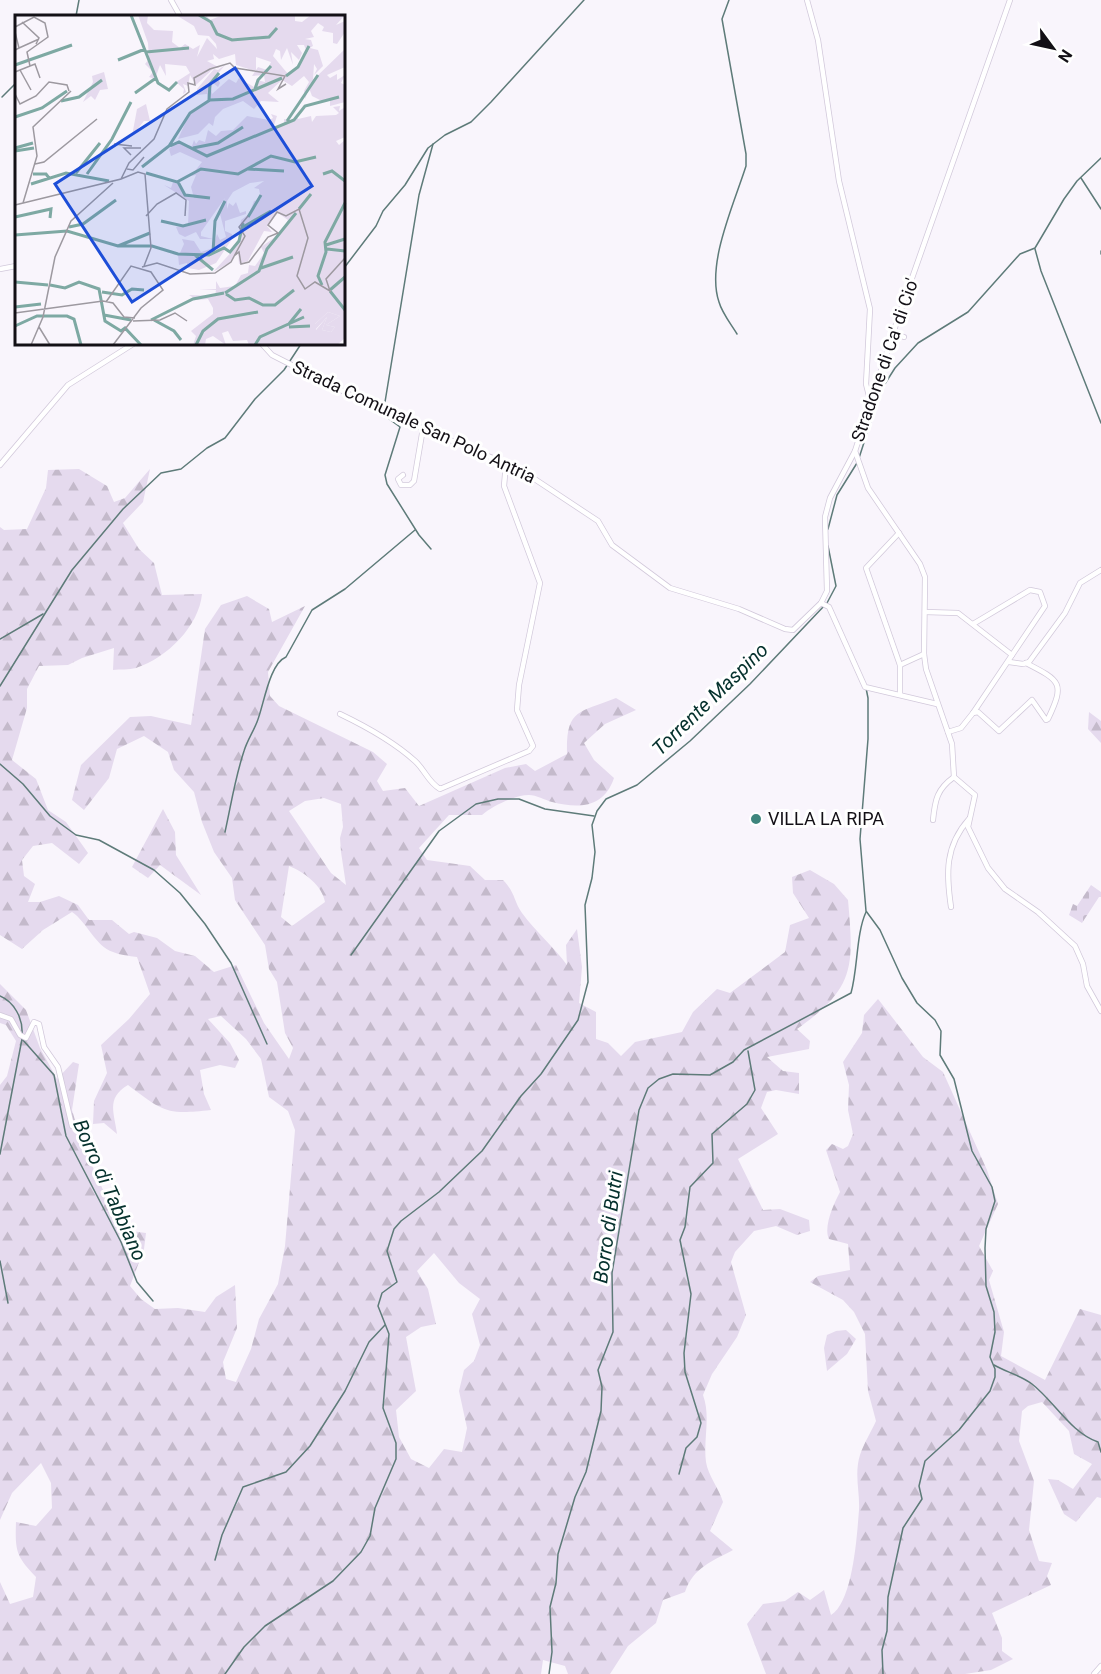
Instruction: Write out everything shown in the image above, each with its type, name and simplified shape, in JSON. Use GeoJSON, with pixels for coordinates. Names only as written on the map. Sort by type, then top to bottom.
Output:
{"type":"FeatureCollection","features":[{"type":"Feature","properties":{"kind":"street"},"geometry":{"type":"LineString","coordinates":[[171,0],[179,15]]}},
{"type":"Feature","properties":{"kind":"street"},"geometry":{"type":"LineString","coordinates":[[807,0],[818,40],[839,181],[870,309],[866,384],[870,400]]}},
{"type":"Feature","properties":{"kind":"street","name":"Stradone di Ca' di Cio'"},"geometry":{"type":"LineString","coordinates":[[954,777],[952,744],[937,704],[924,654],[925,577],[920,564],[868,488],[855,451],[893,333],[1010,0]]}},
{"type":"Feature","properties":{"kind":"street"},"geometry":{"type":"LineString","coordinates":[[0,269],[15,266]]}},
{"type":"Feature","properties":{"kind":"street"},"geometry":{"type":"LineString","coordinates":[[893,333],[904,337]]}},
{"type":"Feature","properties":{"kind":"street"},"geometry":{"type":"LineString","coordinates":[[0,465],[68,385],[131,345]]}},
{"type":"Feature","properties":{"kind":"street","name":"Strada Comunale San Polo Antria"},"geometry":{"type":"LineString","coordinates":[[263,345],[272,355],[386,413],[506,463],[553,489],[598,520],[612,545],[670,588],[739,609],[792,630],[820,603]]}},
{"type":"Feature","properties":{"kind":"street"},"geometry":{"type":"LineString","coordinates":[[403,475],[398,479],[401,485],[410,485],[414,481],[423,428]]}},
{"type":"Feature","properties":{"kind":"street"},"geometry":{"type":"LineString","coordinates":[[855,451],[830,498],[824,537],[828,585],[820,603],[829,607],[865,687],[937,704]]}},
{"type":"Feature","properties":{"kind":"street"},"geometry":{"type":"LineString","coordinates":[[340,714],[362,725],[417,762],[430,783],[440,789],[529,751],[533,746],[517,710],[519,685],[540,583],[504,486],[506,463]]}},
{"type":"Feature","properties":{"kind":"street"},"geometry":{"type":"LineString","coordinates":[[899,533],[866,568],[900,666],[900,694]]}},
{"type":"Feature","properties":{"kind":"street"},"geometry":{"type":"LineString","coordinates":[[1026,663],[1065,614],[1080,583],[1101,570]]}},
{"type":"Feature","properties":{"kind":"street"},"geometry":{"type":"LineString","coordinates":[[948,732],[960,728],[1009,662],[1045,606],[1040,592],[1030,590],[973,624]]}},
{"type":"Feature","properties":{"kind":"street"},"geometry":{"type":"LineString","coordinates":[[925,612],[958,613],[1012,655]]}},
{"type":"Feature","properties":{"kind":"street"},"geometry":{"type":"LineString","coordinates":[[900,666],[924,654]]}},
{"type":"Feature","properties":{"kind":"street"},"geometry":{"type":"LineString","coordinates":[[973,713],[978,712],[999,731],[1032,700],[1046,720],[1048,719],[1060,693],[1059,685],[1044,672],[1026,663],[1009,662]]}},
{"type":"Feature","properties":{"kind":"street"},"geometry":{"type":"LineString","coordinates":[[933,820],[935,799],[942,785],[954,777],[975,795],[968,827],[973,842],[988,868],[1005,889],[1038,912],[1075,946],[1083,964],[1088,986],[1101,1011]]}},
{"type":"Feature","properties":{"kind":"street"},"geometry":{"type":"LineString","coordinates":[[951,907],[948,882],[950,857],[955,835],[969,819]]}},
{"type":"Feature","properties":{"kind":"street"},"geometry":{"type":"LineString","coordinates":[[0,1015],[11,1019],[20,1035],[26,1038],[33,1022],[39,1024],[44,1047],[58,1067],[72,1126]]}},
{"type":"Feature","properties":{"kind":"street"},"geometry":{"type":"LineString","coordinates":[[1094,1674],[1101,1666]]}},
{"type":"Feature","properties":{"kind":"green space"},"geometry":{"type":"Polygon","coordinates":[[[79,469],[107,486],[114,502],[125,498],[150,469],[143,502],[123,523],[139,549],[154,563],[162,595],[202,594],[200,606],[188,629],[170,649],[148,663],[133,669],[113,670],[114,648],[68,665],[39,666],[27,689],[27,708],[12,760],[36,779],[48,810],[66,822],[88,853],[79,864],[52,843],[33,846],[22,860],[24,876],[35,884],[28,902],[40,902],[59,896],[78,905],[89,920],[112,920],[129,934],[134,932],[157,938],[175,951],[195,956],[214,972],[236,965],[264,1023],[289,1059],[293,1048],[285,1033],[277,982],[269,969],[265,945],[235,900],[232,878],[214,852],[202,822],[194,792],[174,770],[168,752],[144,736],[117,749],[109,778],[84,810],[72,800],[81,765],[130,717],[151,716],[191,725],[205,629],[221,605],[247,596],[269,609],[272,622],[305,606],[268,672],[270,696],[279,706],[373,752],[387,764],[377,781],[383,791],[405,788],[419,806],[505,768],[526,764],[535,771],[567,754],[567,739],[572,720],[584,710],[616,698],[636,710],[605,724],[584,743],[594,760],[614,778],[610,788],[597,801],[572,805],[523,795],[498,805],[482,815],[449,815],[419,848],[427,860],[470,866],[485,880],[503,880],[522,913],[567,965],[566,945],[577,929],[582,967],[579,1003],[596,1012],[596,1039],[608,1043],[621,1056],[635,1042],[682,1032],[693,1012],[717,989],[730,993],[785,952],[790,925],[809,918],[793,893],[792,877],[810,870],[834,884],[848,900],[850,959],[840,988],[830,1001],[797,1029],[810,1041],[809,1049],[767,1057],[783,1071],[799,1073],[799,1094],[776,1090],[767,1092],[761,1108],[778,1134],[738,1159],[763,1210],[780,1209],[809,1220],[810,1231],[797,1235],[776,1226],[754,1231],[735,1252],[731,1262],[746,1315],[737,1337],[712,1374],[703,1395],[707,1420],[706,1462],[723,1502],[710,1531],[733,1550],[698,1571],[685,1592],[663,1600],[656,1623],[628,1646],[610,1674],[568,1674],[565,1666],[543,1660],[541,1674],[0,1674],[0,1582],[10,1604],[33,1597],[36,1577],[24,1564],[18,1552],[16,1522],[36,1526],[52,1508],[51,1483],[41,1463],[12,1493],[0,1520],[0,1085],[7,1076],[16,1041],[6,1025],[0,1023],[0,984],[26,1010],[40,1048],[57,1079],[73,1062],[79,1064],[72,1110],[81,1141],[117,1221],[131,1231],[146,1233],[144,1249],[130,1286],[141,1299],[155,1309],[178,1308],[205,1312],[216,1297],[235,1285],[237,1328],[223,1362],[226,1379],[236,1382],[251,1349],[259,1319],[278,1284],[285,1246],[295,1130],[288,1111],[269,1097],[261,1059],[246,1039],[221,1016],[208,1019],[230,1043],[239,1060],[235,1068],[220,1065],[200,1070],[204,1094],[211,1110],[184,1112],[166,1110],[128,1085],[114,1100],[113,1112],[117,1134],[104,1123],[93,1124],[94,1101],[107,1073],[101,1045],[129,1019],[150,994],[137,957],[119,954],[101,945],[72,912],[43,930],[22,949],[0,935],[0,527],[4,530],[27,529],[46,488],[48,470],[79,469]],[[324,798],[305,801],[289,811],[331,873],[346,885],[340,838],[343,827],[341,804],[324,798]],[[289,866],[281,917],[292,926],[325,902],[320,890],[312,880],[289,866]],[[434,1253],[417,1271],[428,1289],[436,1324],[421,1327],[406,1337],[416,1391],[396,1410],[399,1437],[411,1459],[429,1468],[444,1449],[462,1452],[467,1428],[459,1391],[464,1370],[474,1361],[480,1345],[472,1314],[480,1299],[459,1283],[434,1253]]]}},
{"type":"Feature","properties":{"kind":"green space"},"geometry":{"type":"Polygon","coordinates":[[[1089,712],[1101,721],[1101,743],[1088,729],[1089,712]]]}},
{"type":"Feature","properties":{"kind":"green space"},"geometry":{"type":"Polygon","coordinates":[[[163,809],[175,832],[176,855],[201,895],[160,865],[148,878],[132,867],[163,809]]]}},
{"type":"Feature","properties":{"kind":"green space"},"geometry":{"type":"Polygon","coordinates":[[[1091,885],[1101,892],[1101,897],[1082,923],[1069,915],[1073,904],[1077,906],[1091,885]]]}},
{"type":"Feature","properties":{"kind":"green space"},"geometry":{"type":"Polygon","coordinates":[[[878,999],[923,1057],[943,1072],[987,1170],[998,1204],[979,1246],[993,1271],[989,1280],[1004,1332],[1001,1356],[1045,1380],[1080,1309],[1101,1315],[1101,1498],[1097,1497],[1076,1522],[1064,1514],[1048,1479],[1058,1480],[1073,1489],[1092,1464],[1074,1454],[1069,1431],[1042,1402],[1028,1406],[1022,1411],[1019,1441],[1034,1481],[1029,1530],[1039,1561],[1052,1563],[1047,1576],[1051,1585],[992,1613],[1002,1638],[1002,1651],[1013,1659],[991,1670],[965,1674],[766,1674],[747,1624],[763,1604],[785,1601],[798,1592],[810,1600],[824,1590],[831,1615],[844,1597],[852,1567],[859,1510],[858,1462],[863,1446],[876,1421],[868,1391],[865,1334],[854,1312],[843,1300],[810,1282],[818,1276],[850,1270],[848,1244],[829,1239],[828,1234],[830,1215],[840,1192],[826,1150],[832,1144],[843,1149],[848,1146],[853,1134],[848,1110],[849,1085],[843,1062],[862,1033],[864,1015],[878,999]]]}},
{"type":"Feature","properties":{"kind":"green space"},"geometry":{"type":"Polygon","coordinates":[[[846,1330],[856,1339],[847,1354],[827,1371],[824,1348],[827,1335],[846,1330]]]}},
{"type":"Feature","properties":{"kind":"waterway"},"geometry":{"type":"LineString","coordinates":[[76,15],[79,0]]}},
{"type":"Feature","properties":{"kind":"waterway"},"geometry":{"type":"LineString","coordinates":[[345,267],[376,226],[383,211],[405,185],[428,148],[445,135],[471,122],[584,0]]}},
{"type":"Feature","properties":{"kind":"waterway"},"geometry":{"type":"LineString","coordinates":[[729,0],[722,19],[746,154],[746,166],[723,234],[716,270],[716,287],[720,306],[737,334]]}},
{"type":"Feature","properties":{"kind":"waterway"},"geometry":{"type":"LineString","coordinates":[[2,97],[15,84]]}},
{"type":"Feature","properties":{"kind":"waterway"},"geometry":{"type":"LineString","coordinates":[[431,549],[419,535],[387,484],[385,475],[400,427],[381,413],[385,402],[419,195],[433,144]]}},
{"type":"Feature","properties":{"kind":"waterway","name":"Torrente Maspino"},"geometry":{"type":"LineString","coordinates":[[859,458],[881,390],[895,368],[918,343],[968,312],[1020,254],[1035,248],[1077,181],[1101,158]]}},
{"type":"Feature","properties":{"kind":"waterway"},"geometry":{"type":"LineString","coordinates":[[1081,178],[1101,209]]}},
{"type":"Feature","properties":{"kind":"waterway"},"geometry":{"type":"LineString","coordinates":[[1035,249],[1041,271],[1101,423]]}},
{"type":"Feature","properties":{"kind":"waterway","name":"Borro di Tabbiano"},"geometry":{"type":"LineString","coordinates":[[0,686],[72,570],[123,509],[161,473],[181,469],[207,448],[225,438],[255,399],[284,370],[300,345]]}},
{"type":"Feature","properties":{"kind":"waterway","name":"Torrente Maspino"},"geometry":{"type":"LineString","coordinates":[[828,529],[837,495],[857,463]]}},
{"type":"Feature","properties":{"kind":"waterway"},"geometry":{"type":"LineString","coordinates":[[225,832],[241,761],[275,668],[286,657],[312,610],[345,589],[415,530]]}},
{"type":"Feature","properties":{"kind":"waterway","name":"Torrente Maspino"},"geometry":{"type":"LineString","coordinates":[[827,603],[836,586],[828,546]]}},
{"type":"Feature","properties":{"kind":"waterway","name":"Torrente Maspino"},"geometry":{"type":"LineString","coordinates":[[225,1674],[244,1647],[265,1626],[333,1581],[361,1552],[370,1536],[375,1508],[396,1459],[396,1443],[383,1408],[389,1334],[378,1306],[382,1293],[397,1282],[387,1251],[394,1229],[401,1221],[439,1192],[482,1151],[521,1096],[541,1074],[578,1020],[588,982],[585,905],[592,878],[595,852],[592,825],[597,811],[606,799],[637,785],[690,741],[750,684],[824,606]]}},
{"type":"Feature","properties":{"kind":"waterway"},"geometry":{"type":"LineString","coordinates":[[0,639],[43,614]]}},
{"type":"Feature","properties":{"kind":"waterway"},"geometry":{"type":"LineString","coordinates":[[866,688],[868,739],[860,839],[866,911],[880,930],[902,978],[917,1003],[935,1020],[941,1031],[940,1055],[954,1079],[972,1151],[992,1187],[995,1201],[986,1229],[985,1248],[986,1286],[994,1312],[995,1332],[990,1357],[995,1369],[995,1377],[990,1391],[959,1430],[925,1461],[919,1486],[922,1499],[903,1528],[888,1597],[887,1631],[882,1650],[883,1674]]}},
{"type":"Feature","properties":{"kind":"waterway"},"geometry":{"type":"LineString","coordinates":[[0,764],[23,784],[50,816],[76,835],[99,840],[154,870],[180,893],[205,924],[231,963],[267,1044]]}},
{"type":"Feature","properties":{"kind":"waterway"},"geometry":{"type":"LineString","coordinates":[[351,955],[439,831],[476,804],[498,799],[519,799],[545,809],[594,816]]}},
{"type":"Feature","properties":{"kind":"waterway","name":"Borro di Butri"},"geometry":{"type":"LineString","coordinates":[[549,1674],[552,1652],[550,1607],[556,1583],[558,1554],[575,1497],[586,1472],[601,1411],[602,1387],[598,1370],[613,1332],[612,1273],[639,1110],[648,1088],[659,1079],[673,1074],[710,1075],[733,1062],[744,1050],[851,993],[860,930],[866,912]]}},
{"type":"Feature","properties":{"kind":"waterway","name":"Borro di Tabbiano"},"geometry":{"type":"LineString","coordinates":[[0,996],[17,1011],[22,1034]]}},
{"type":"Feature","properties":{"kind":"waterway","name":"Borro di Tabbiano"},"geometry":{"type":"LineString","coordinates":[[22,1039],[54,1075],[66,1136],[121,1242],[137,1282],[153,1301]]}},
{"type":"Feature","properties":{"kind":"waterway"},"geometry":{"type":"LineString","coordinates":[[0,1154],[22,1039]]}},
{"type":"Feature","properties":{"kind":"waterway"},"geometry":{"type":"LineString","coordinates":[[679,1474],[686,1448],[697,1437],[701,1423],[685,1372],[684,1353],[691,1294],[680,1240],[685,1227],[690,1187],[713,1163],[712,1134],[747,1104],[755,1090],[748,1051]]}},
{"type":"Feature","properties":{"kind":"waterway"},"geometry":{"type":"LineString","coordinates":[[0,1261],[8,1303]]}},
{"type":"Feature","properties":{"kind":"waterway","name":"Torrente Maspino"},"geometry":{"type":"LineString","coordinates":[[215,1560],[222,1535],[243,1487],[286,1472],[310,1446],[345,1391],[369,1342],[385,1325]]}},
{"type":"Feature","properties":{"kind":"waterway"},"geometry":{"type":"LineString","coordinates":[[994,1365],[1032,1384],[1079,1432],[1098,1442],[1101,1452]]}},
{"type":"Feature","properties":{"kind":"place","name":"VILLA LA RIPA"},"geometry":{"type":"Point","coordinates":[756,819]}}]}
